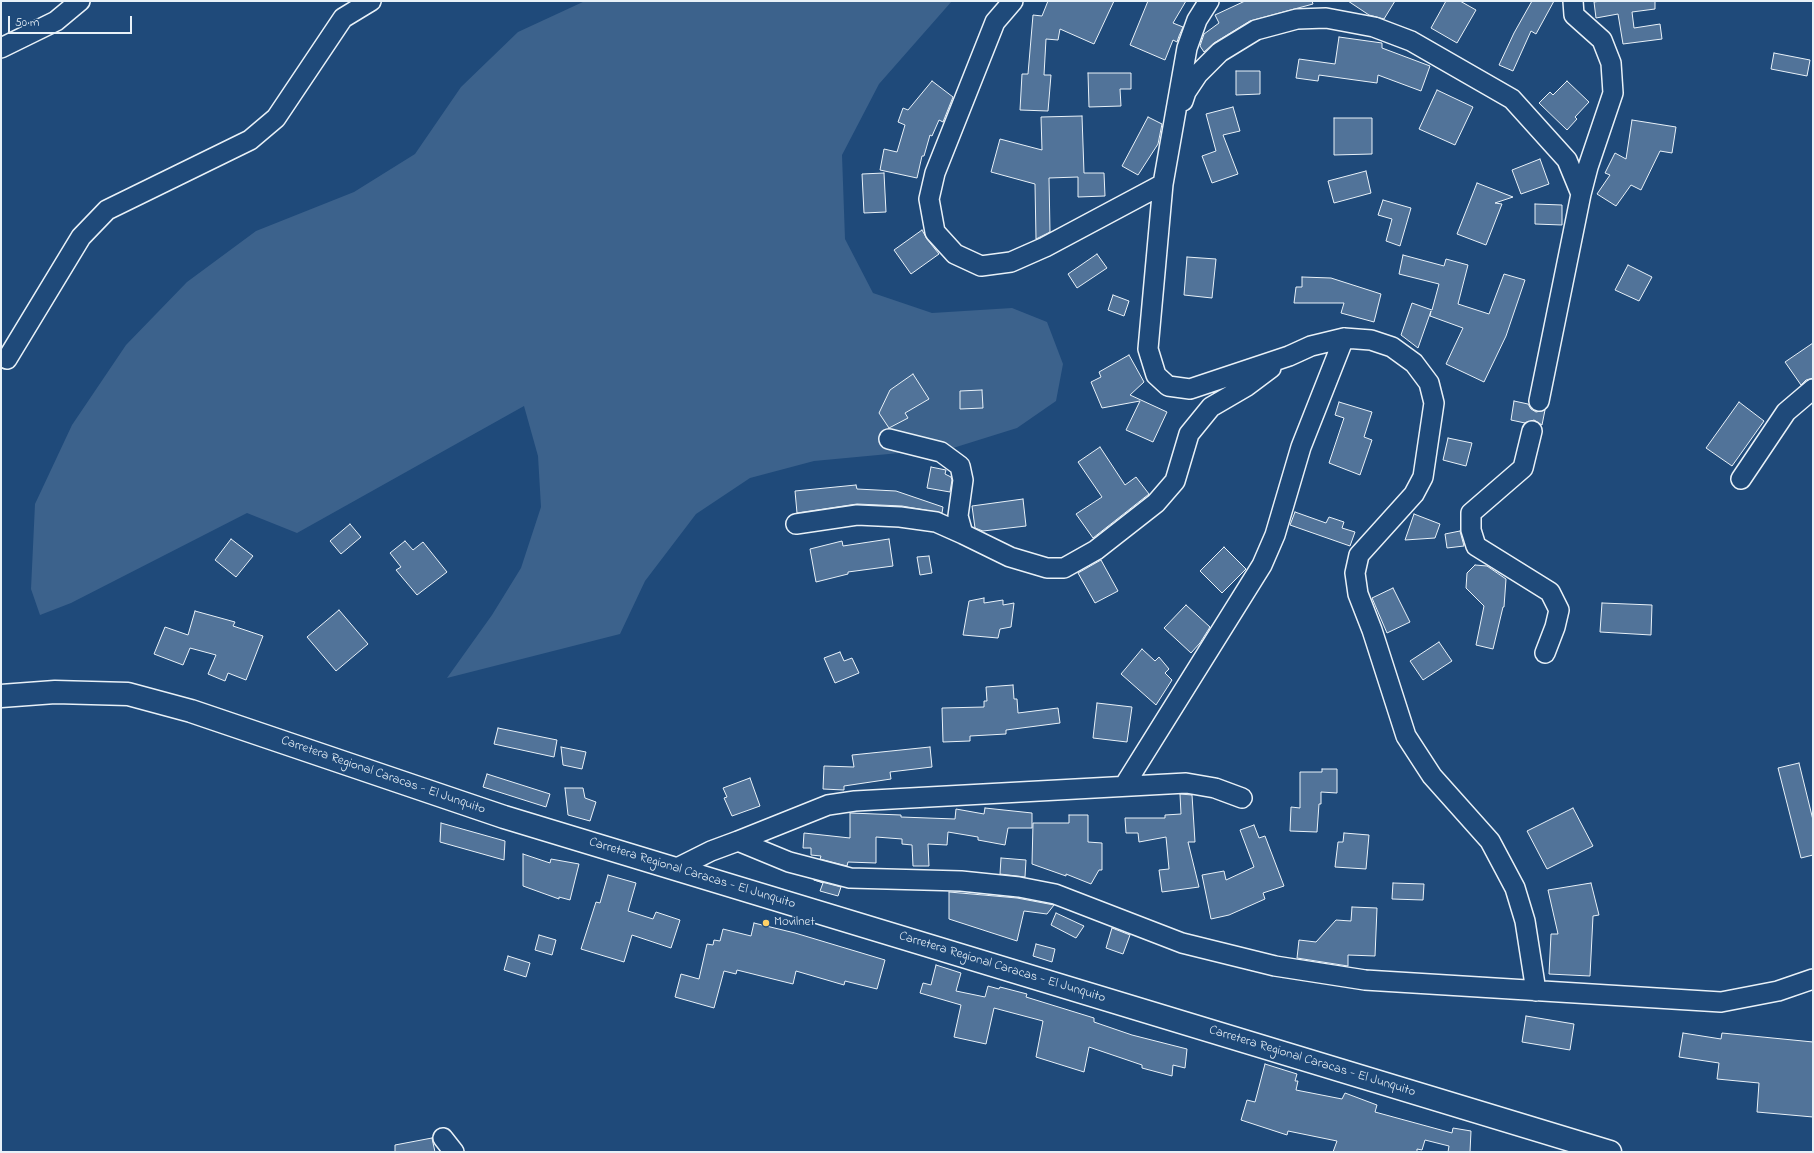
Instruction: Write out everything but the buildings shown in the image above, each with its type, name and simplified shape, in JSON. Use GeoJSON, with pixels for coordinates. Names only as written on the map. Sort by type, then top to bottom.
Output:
{"type":"FeatureCollection","features":[{"type":"Feature","properties":{"kind":"main road","name":"Carretera Regional Caracas - El Junquito"},"geometry":{"type":"LineString","coordinates":[[1,696],[55,692],[128,694],[191,710],[504,817],[1610,1152]]}},
{"type":"Feature","properties":{"kind":"street"},"geometry":{"type":"LineString","coordinates":[[7,359],[81,237],[106,210],[250,140],[276,118],[343,18],[371,1]]}},
{"type":"Feature","properties":{"kind":"street"},"geometry":{"type":"LineString","coordinates":[[1013,1],[995,22],[935,173],[929,199],[935,232],[955,254],[981,266],[1011,262],[1045,248],[1163,184]]}},
{"type":"Feature","properties":{"kind":"street"},"geometry":{"type":"LineString","coordinates":[[1209,1],[1197,20],[1187,48],[1163,184],[1148,349],[1156,375],[1168,386],[1190,389],[1289,356],[1311,346],[1344,338],[1371,340],[1392,347],[1414,362],[1429,383],[1434,403],[1423,477],[1414,494],[1359,555],[1355,573],[1358,594],[1372,630],[1406,736],[1432,776],[1490,841],[1515,888],[1525,921],[1536,991]]}},
{"type":"Feature","properties":{"kind":"street"},"geometry":{"type":"LineString","coordinates":[[1539,401],[1581,194],[1588,167],[1613,93],[1611,63],[1602,40],[1574,15],[1573,1]]}},
{"type":"Feature","properties":{"kind":"street"},"geometry":{"type":"LineString","coordinates":[[1,48],[56,21],[73,4]]}},
{"type":"Feature","properties":{"kind":"street"},"geometry":{"type":"LineString","coordinates":[[1173,130],[1186,92],[1198,74],[1220,52],[1256,30],[1297,19],[1326,18],[1374,27],[1411,41],[1512,99],[1567,160],[1581,194]]}},
{"type":"Feature","properties":{"kind":"street"},"geometry":{"type":"LineString","coordinates":[[1124,786],[1262,565],[1275,535],[1301,446],[1344,338]]}},
{"type":"Feature","properties":{"kind":"street"},"geometry":{"type":"LineString","coordinates":[[796,524],[857,514],[900,517],[936,522],[1010,557],[1046,568],[1064,568],[1096,550],[1156,504],[1175,482],[1189,434],[1211,407],[1247,386],[1289,356]]}},
{"type":"Feature","properties":{"kind":"street"},"geometry":{"type":"LineString","coordinates":[[1741,479],[1786,412],[1813,389]]}},
{"type":"Feature","properties":{"kind":"street"},"geometry":{"type":"LineString","coordinates":[[1532,431],[1523,468],[1471,513],[1471,530],[1476,546],[1550,592],[1559,610],[1555,627],[1545,653]]}},
{"type":"Feature","properties":{"kind":"street"},"geometry":{"type":"LineString","coordinates":[[888,439],[941,452],[960,466],[963,480],[958,516],[963,534]]}},
{"type":"Feature","properties":{"kind":"street"},"geometry":{"type":"LineString","coordinates":[[675,868],[711,851],[828,806],[855,801],[1186,783],[1215,788],[1242,798]]}},
{"type":"Feature","properties":{"kind":"street"},"geometry":{"type":"LineString","coordinates":[[738,841],[789,862],[850,878],[961,882],[1019,887],[1055,894],[1182,943],[1275,966],[1364,980],[1721,1002],[1778,991],[1813,980]]}},
{"type":"Feature","properties":{"kind":"shaded area"},"geometry":{"type":"Polygon","coordinates":[[[585,1],[952,1],[879,84],[842,155],[845,239],[873,293],[932,313],[1012,308],[1047,322],[1063,364],[1056,401],[1017,428],[953,448],[814,461],[750,478],[696,514],[645,581],[620,634],[447,678],[492,615],[521,568],[541,507],[538,456],[524,406],[297,533],[247,513],[71,603],[40,615],[31,589],[35,504],[72,425],[126,345],[187,282],[256,231],[354,192],[415,154],[461,87],[518,32],[585,1]]]}},
{"type":"Feature","properties":{"kind":"place","name":"Movilnet"},"geometry":{"type":"Point","coordinates":[766,923]}}]}
